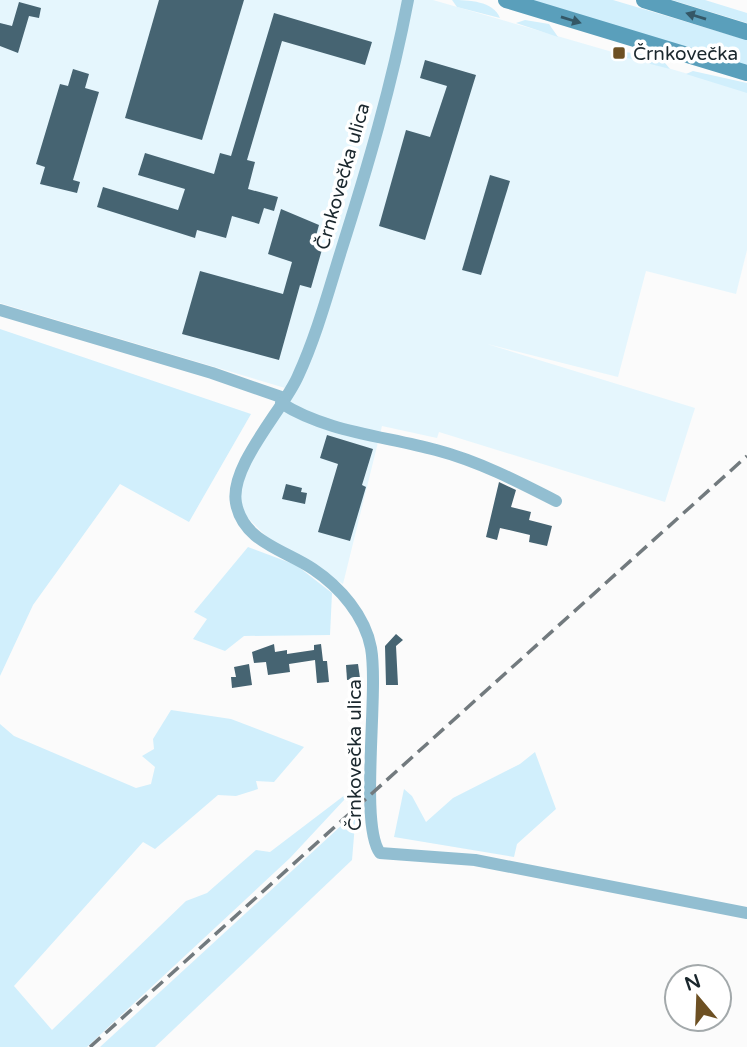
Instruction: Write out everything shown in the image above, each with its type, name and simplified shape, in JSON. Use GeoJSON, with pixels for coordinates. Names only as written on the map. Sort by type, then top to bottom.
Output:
{"type":"FeatureCollection","features":[{"type":"Feature","properties":{"kind":"main road"},"geometry":{"type":"LineString","coordinates":[[506,0],[747,73]]}},
{"type":"Feature","properties":{"kind":"main road"},"geometry":{"type":"LineString","coordinates":[[644,0],[747,32]]}},
{"type":"Feature","properties":{"kind":"street","name":"Črnkovečka ulica"},"geometry":{"type":"LineString","coordinates":[[408,0],[358,195],[298,379],[282,400],[245,465],[235,499],[239,514],[250,531],[314,569],[334,585],[364,625],[373,658],[370,819],[374,845],[380,853],[475,860],[747,913]]}},
{"type":"Feature","properties":{"kind":"street"},"geometry":{"type":"LineString","coordinates":[[0,310],[212,373],[282,400],[295,412],[382,439],[436,450],[502,474],[555,500]]}},
{"type":"Feature","properties":{"kind":"shaded area"},"geometry":{"type":"Polygon","coordinates":[[[0,0],[433,0],[747,91],[747,250],[736,294],[646,271],[618,377],[487,344],[695,408],[665,502],[439,432],[437,438],[382,426],[343,584],[269,539],[244,514],[239,494],[244,475],[285,388],[0,303],[0,0]]]}},
{"type":"Feature","properties":{"kind":"shaded area"},"geometry":{"type":"Polygon","coordinates":[[[452,0],[486,5],[497,12],[500,18],[457,7],[452,0]]]}},
{"type":"Feature","properties":{"kind":"shaded area"},"geometry":{"type":"Polygon","coordinates":[[[527,0],[613,0],[747,40],[747,66],[527,0]]]}},
{"type":"Feature","properties":{"kind":"shaded area"},"geometry":{"type":"Polygon","coordinates":[[[672,0],[705,0],[747,13],[747,23],[672,0]]]}},
{"type":"Feature","properties":{"kind":"shaded area"},"geometry":{"type":"Polygon","coordinates":[[[525,20],[549,24],[558,37],[516,23],[525,20]]]}},
{"type":"Feature","properties":{"kind":"shaded area"},"geometry":{"type":"Polygon","coordinates":[[[625,52],[660,57],[670,69],[627,58],[625,52]]]}},
{"type":"Feature","properties":{"kind":"shaded area"},"geometry":{"type":"Polygon","coordinates":[[[693,71],[747,83],[747,93],[686,74],[693,71]]]}},
{"type":"Feature","properties":{"kind":"shaded area"},"geometry":{"type":"Polygon","coordinates":[[[0,329],[251,414],[189,522],[120,484],[33,605],[0,676],[0,329]]]}},
{"type":"Feature","properties":{"kind":"shaded area"},"geometry":{"type":"Polygon","coordinates":[[[248,547],[296,565],[332,593],[330,635],[244,636],[225,651],[193,639],[207,619],[194,612],[248,547]]]}},
{"type":"Feature","properties":{"kind":"shaded area"},"geometry":{"type":"Polygon","coordinates":[[[171,710],[231,719],[304,747],[274,782],[256,781],[258,789],[236,796],[218,795],[155,849],[143,842],[14,986],[52,1030],[186,901],[207,893],[256,850],[270,852],[358,785],[290,858],[87,1047],[0,1047],[0,724],[14,736],[136,788],[151,784],[155,767],[142,756],[154,749],[153,739],[171,710]]]}},
{"type":"Feature","properties":{"kind":"shaded area"},"geometry":{"type":"Polygon","coordinates":[[[535,752],[556,809],[517,844],[514,857],[394,837],[404,789],[412,796],[426,822],[453,798],[520,764],[535,752]]]}},
{"type":"Feature","properties":{"kind":"shaded area"},"geometry":{"type":"Polygon","coordinates":[[[356,812],[352,860],[155,1047],[100,1047],[356,812]]]}},
{"type":"Feature","properties":{"kind":"building"},"geometry":{"type":"Polygon","coordinates":[[[159,0],[244,0],[202,140],[125,118],[159,0]]]}},
{"type":"Feature","properties":{"kind":"building"},"geometry":{"type":"Polygon","coordinates":[[[19,2],[41,8],[39,18],[29,16],[18,53],[0,46],[0,23],[12,26],[19,2]]]}},
{"type":"Feature","properties":{"kind":"building"},"geometry":{"type":"Polygon","coordinates":[[[274,13],[372,42],[365,65],[282,41],[247,160],[255,162],[248,189],[278,197],[274,211],[264,208],[259,224],[232,216],[226,238],[197,230],[195,238],[97,207],[103,187],[178,210],[185,189],[138,175],[145,153],[214,174],[220,153],[231,156],[274,13]]]}},
{"type":"Feature","properties":{"kind":"building"},"geometry":{"type":"Polygon","coordinates":[[[425,60],[476,75],[425,240],[379,226],[406,130],[430,137],[447,86],[420,78],[425,60]]]}},
{"type":"Feature","properties":{"kind":"building"},"geometry":{"type":"Polygon","coordinates":[[[73,69],[89,74],[85,88],[99,92],[73,180],[80,182],[77,193],[40,184],[45,167],[36,164],[60,84],[68,86],[73,69]]]}},
{"type":"Feature","properties":{"kind":"building"},"geometry":{"type":"Polygon","coordinates":[[[490,175],[510,181],[481,275],[462,270],[490,175]]]}},
{"type":"Feature","properties":{"kind":"building"},"geometry":{"type":"Polygon","coordinates":[[[281,209],[319,225],[314,243],[323,246],[311,288],[300,285],[279,360],[182,334],[200,271],[283,294],[292,262],[268,254],[281,209]]]}},
{"type":"Feature","properties":{"kind":"building"},"geometry":{"type":"Polygon","coordinates":[[[327,435],[373,449],[362,485],[366,487],[350,541],[318,532],[338,464],[320,458],[327,435]]]}},
{"type":"Feature","properties":{"kind":"building"},"geometry":{"type":"Polygon","coordinates":[[[499,482],[516,490],[511,507],[531,512],[529,520],[552,526],[547,546],[529,542],[530,535],[500,528],[497,540],[486,537],[499,482]]]}},
{"type":"Feature","properties":{"kind":"building"},"geometry":{"type":"Polygon","coordinates":[[[286,484],[302,488],[301,492],[307,493],[305,504],[282,499],[286,484]]]}},
{"type":"Feature","properties":{"kind":"building"},"geometry":{"type":"Polygon","coordinates":[[[396,634],[403,640],[396,646],[398,685],[386,685],[385,646],[396,634]]]}},
{"type":"Feature","properties":{"kind":"building"},"geometry":{"type":"Polygon","coordinates":[[[274,644],[275,652],[287,650],[287,654],[314,650],[314,645],[321,644],[323,661],[327,661],[329,682],[317,683],[315,660],[289,664],[290,672],[268,675],[266,662],[254,663],[252,652],[274,644]]]}},
{"type":"Feature","properties":{"kind":"building"},"geometry":{"type":"Polygon","coordinates":[[[249,664],[252,685],[232,688],[231,677],[236,677],[234,667],[249,664]]]}},
{"type":"Feature","properties":{"kind":"building"},"geometry":{"type":"Polygon","coordinates":[[[358,664],[360,678],[347,680],[346,665],[358,664]]]}},
{"type":"Feature","properties":{"kind":"railway"},"geometry":{"type":"LineString","coordinates":[[90,1047],[747,456]]}},
{"type":"Feature","properties":{"kind":"place","name":"Črnkovečka"},"geometry":{"type":"Point","coordinates":[619,53]}}]}
